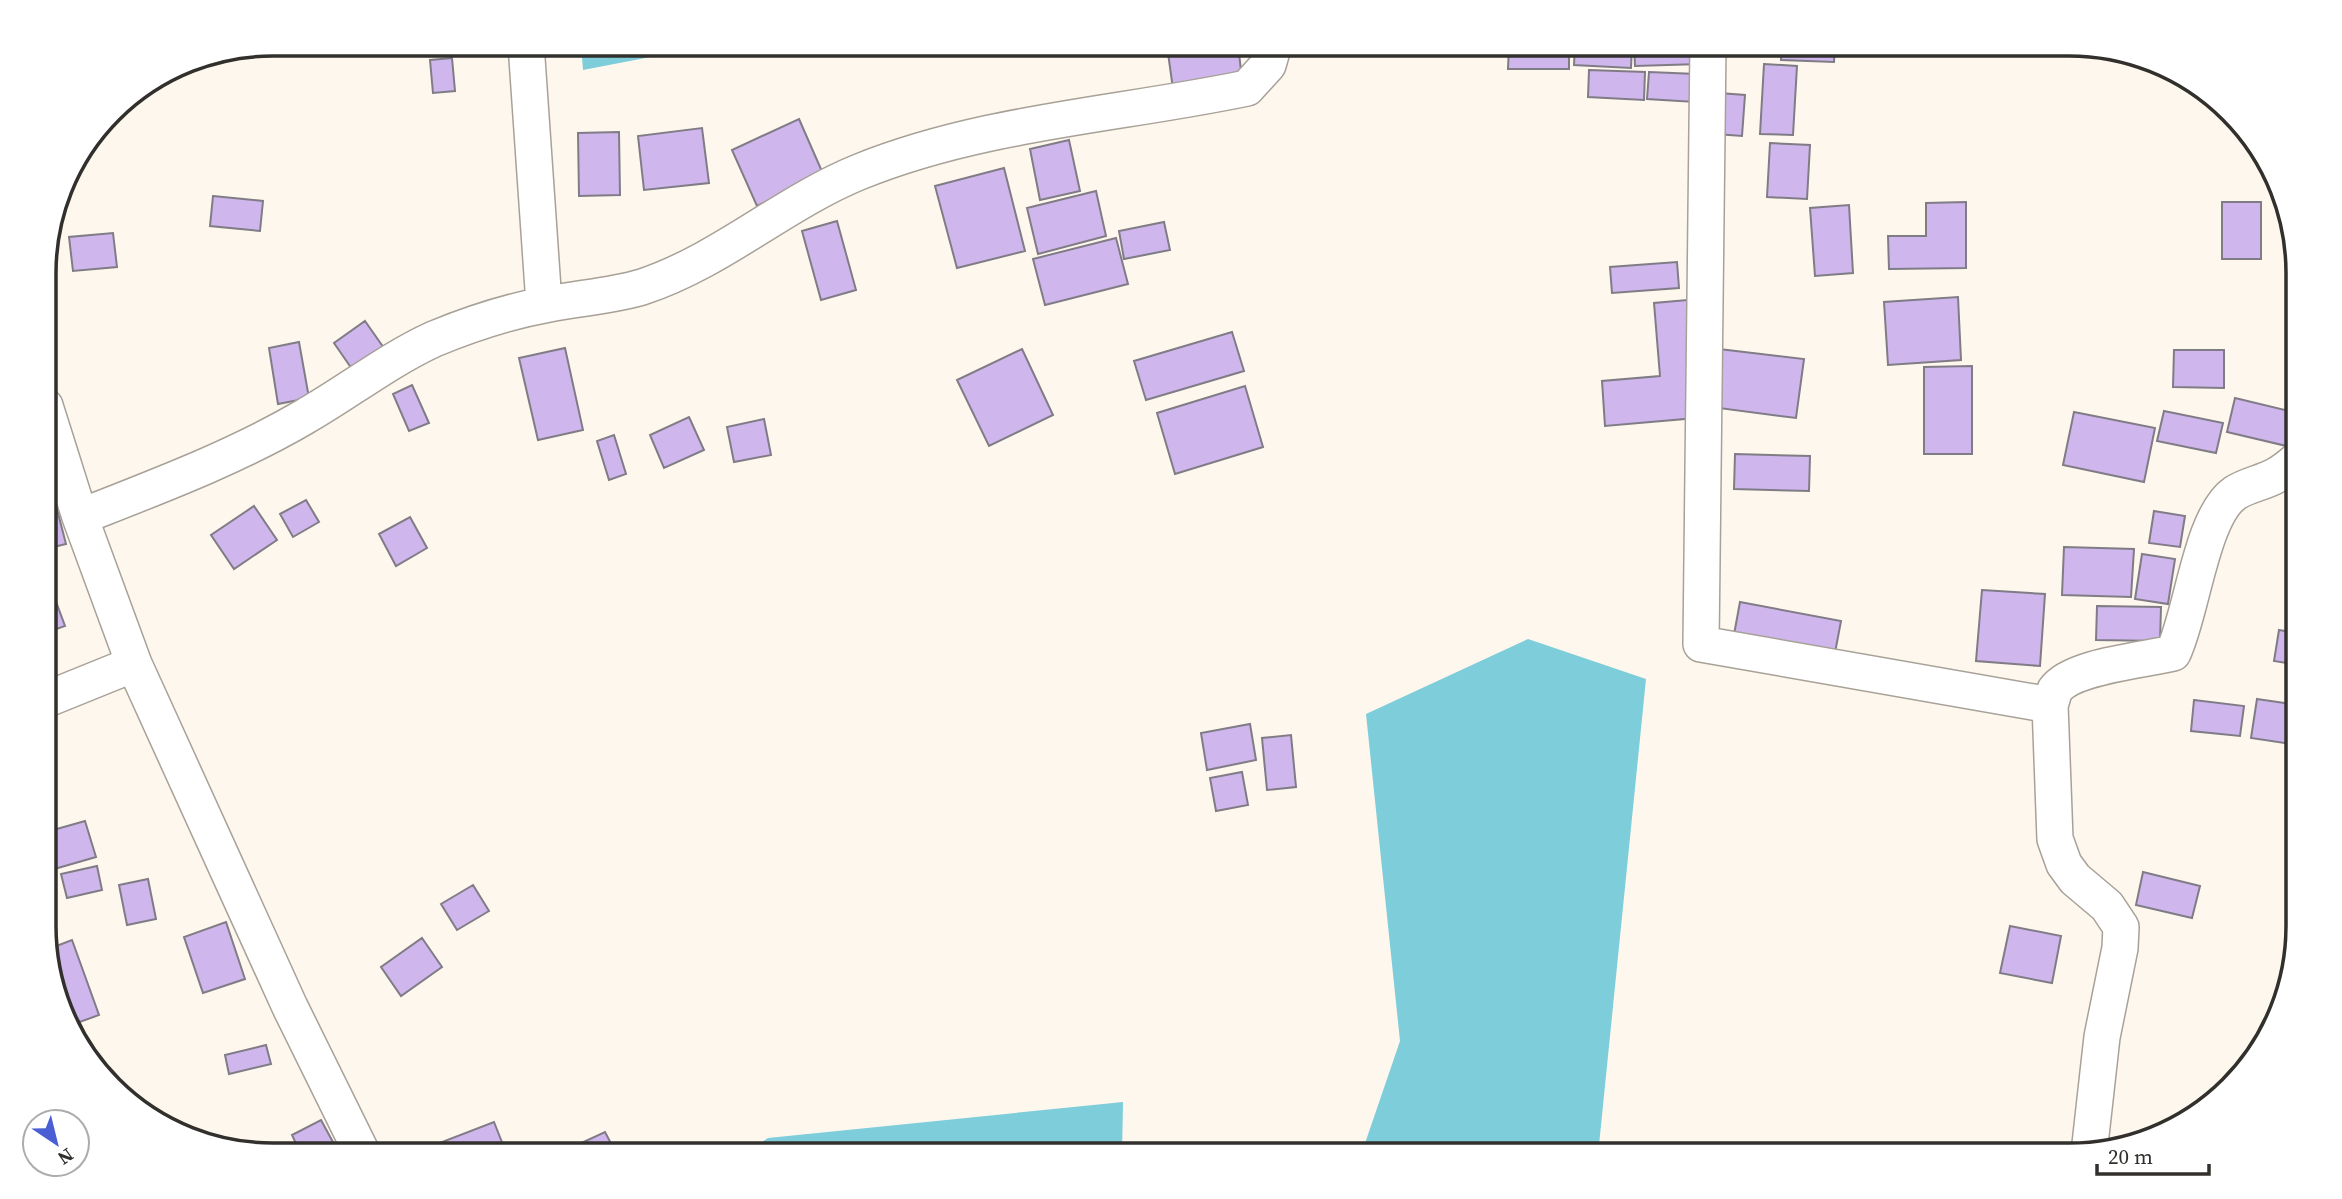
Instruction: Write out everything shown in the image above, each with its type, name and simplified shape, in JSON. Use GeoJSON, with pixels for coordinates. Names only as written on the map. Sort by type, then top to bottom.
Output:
{"type":"FeatureCollection","features":[{"type":"Feature","properties":{"kind":"street"},"geometry":{"type":"LineString","coordinates":[[527,56],[544,304]]}},
{"type":"Feature","properties":{"kind":"street"},"geometry":{"type":"LineString","coordinates":[[80,517],[192,473],[302,418],[433,340],[478,323],[544,304],[640,287],[701,262],[804,199],[847,178],[922,149],[1005,130],[1247,88],[1268,65],[1270,56]]}},
{"type":"Feature","properties":{"kind":"street"},"geometry":{"type":"LineString","coordinates":[[1707,56],[1701,644],[2050,705]]}},
{"type":"Feature","properties":{"kind":"street"},"geometry":{"type":"LineString","coordinates":[[56,442],[80,517],[134,664],[290,1007],[357,1143]]}},
{"type":"Feature","properties":{"kind":"street"},"geometry":{"type":"LineString","coordinates":[[2090,1142],[2102,1037],[2122,927],[2107,906],[2075,879],[2064,864],[2055,839],[2050,705],[2055,690],[2068,679],[2089,670],[2174,653],[2182,634],[2200,556],[2220,510],[2234,494],[2286,468]]}},
{"type":"Feature","properties":{"kind":"street"},"geometry":{"type":"LineString","coordinates":[[56,696],[134,664]]}},
{"type":"Feature","properties":{"kind":"water"},"geometry":{"type":"Polygon","coordinates":[[[582,56],[656,56],[583,70],[582,56]]]}},
{"type":"Feature","properties":{"kind":"water"},"geometry":{"type":"Polygon","coordinates":[[[1528,639],[1646,679],[1599,1143],[1365,1143],[1400,1041],[1366,714],[1528,639]]]}},
{"type":"Feature","properties":{"kind":"water"},"geometry":{"type":"Polygon","coordinates":[[[1123,1102],[1122,1143],[761,1143],[768,1138],[1123,1102]]]}},
{"type":"Feature","properties":{"kind":"building"},"geometry":{"type":"Polygon","coordinates":[[[1168,56],[1239,56],[1242,80],[1173,89],[1168,56]]]}},
{"type":"Feature","properties":{"kind":"building"},"geometry":{"type":"Polygon","coordinates":[[[1509,56],[1569,56],[1569,69],[1508,69],[1509,56]]]}},
{"type":"Feature","properties":{"kind":"building"},"geometry":{"type":"Polygon","coordinates":[[[1574,56],[1632,56],[1631,68],[1574,65],[1574,56]]]}},
{"type":"Feature","properties":{"kind":"building"},"geometry":{"type":"Polygon","coordinates":[[[1635,56],[1700,56],[1700,64],[1635,66],[1635,56]]]}},
{"type":"Feature","properties":{"kind":"building"},"geometry":{"type":"Polygon","coordinates":[[[1781,56],[1834,56],[1834,62],[1781,60],[1781,56]]]}},
{"type":"Feature","properties":{"kind":"building"},"geometry":{"type":"Polygon","coordinates":[[[452,58],[455,91],[433,93],[430,60],[452,58]]]}},
{"type":"Feature","properties":{"kind":"building"},"geometry":{"type":"Polygon","coordinates":[[[1764,64],[1797,66],[1793,135],[1760,134],[1764,64]]]}},
{"type":"Feature","properties":{"kind":"building"},"geometry":{"type":"Polygon","coordinates":[[[1589,70],[1645,72],[1644,100],[1588,97],[1589,70]]]}},
{"type":"Feature","properties":{"kind":"building"},"geometry":{"type":"Polygon","coordinates":[[[1649,72],[1696,74],[1695,102],[1647,99],[1649,72]]]}},
{"type":"Feature","properties":{"kind":"building"},"geometry":{"type":"Polygon","coordinates":[[[1719,93],[1745,95],[1742,136],[1716,134],[1719,93]]]}},
{"type":"Feature","properties":{"kind":"building"},"geometry":{"type":"Polygon","coordinates":[[[799,119],[824,176],[757,206],[732,150],[799,119]]]}},
{"type":"Feature","properties":{"kind":"building"},"geometry":{"type":"Polygon","coordinates":[[[702,128],[709,183],[644,190],[638,136],[702,128]]]}},
{"type":"Feature","properties":{"kind":"building"},"geometry":{"type":"Polygon","coordinates":[[[619,132],[620,195],[579,196],[578,133],[619,132]]]}},
{"type":"Feature","properties":{"kind":"building"},"geometry":{"type":"Polygon","coordinates":[[[1069,140],[1080,191],[1040,200],[1030,149],[1069,140]]]}},
{"type":"Feature","properties":{"kind":"building"},"geometry":{"type":"Polygon","coordinates":[[[1770,143],[1810,145],[1807,199],[1767,197],[1770,143]]]}},
{"type":"Feature","properties":{"kind":"building"},"geometry":{"type":"Polygon","coordinates":[[[1004,168],[1025,251],[957,268],[935,186],[1004,168]]]}},
{"type":"Feature","properties":{"kind":"building"},"geometry":{"type":"Polygon","coordinates":[[[1096,191],[1106,236],[1038,254],[1027,208],[1096,191]]]}},
{"type":"Feature","properties":{"kind":"building"},"geometry":{"type":"Polygon","coordinates":[[[213,196],[263,201],[260,231],[210,226],[213,196]]]}},
{"type":"Feature","properties":{"kind":"building"},"geometry":{"type":"Polygon","coordinates":[[[1966,202],[1966,268],[1889,269],[1888,236],[1926,236],[1926,203],[1966,202]]]}},
{"type":"Feature","properties":{"kind":"building"},"geometry":{"type":"Polygon","coordinates":[[[2222,202],[2261,202],[2261,259],[2222,259],[2222,202]]]}},
{"type":"Feature","properties":{"kind":"building"},"geometry":{"type":"Polygon","coordinates":[[[1849,205],[1853,273],[1815,276],[1810,208],[1849,205]]]}},
{"type":"Feature","properties":{"kind":"building"},"geometry":{"type":"Polygon","coordinates":[[[837,221],[856,290],[821,300],[802,231],[837,221]]]}},
{"type":"Feature","properties":{"kind":"building"},"geometry":{"type":"Polygon","coordinates":[[[1164,222],[1170,250],[1124,259],[1119,231],[1164,222]]]}},
{"type":"Feature","properties":{"kind":"building"},"geometry":{"type":"Polygon","coordinates":[[[113,233],[117,267],[73,271],[69,237],[113,233]]]}},
{"type":"Feature","properties":{"kind":"building"},"geometry":{"type":"Polygon","coordinates":[[[1116,238],[1128,284],[1045,305],[1033,259],[1116,238]]]}},
{"type":"Feature","properties":{"kind":"building"},"geometry":{"type":"Polygon","coordinates":[[[1677,262],[1679,288],[1612,293],[1610,267],[1677,262]]]}},
{"type":"Feature","properties":{"kind":"building"},"geometry":{"type":"Polygon","coordinates":[[[1958,297],[1961,360],[1888,365],[1884,302],[1958,297]]]}},
{"type":"Feature","properties":{"kind":"building"},"geometry":{"type":"Polygon","coordinates":[[[1687,300],[1696,418],[1605,426],[1602,381],[1660,376],[1654,303],[1687,300]]]}},
{"type":"Feature","properties":{"kind":"building"},"geometry":{"type":"Polygon","coordinates":[[[365,321],[386,351],[354,372],[334,343],[365,321]]]}},
{"type":"Feature","properties":{"kind":"building"},"geometry":{"type":"Polygon","coordinates":[[[1232,332],[1244,371],[1146,400],[1134,361],[1232,332]]]}},
{"type":"Feature","properties":{"kind":"building"},"geometry":{"type":"Polygon","coordinates":[[[299,342],[309,398],[278,404],[269,348],[299,342]]]}},
{"type":"Feature","properties":{"kind":"building"},"geometry":{"type":"Polygon","coordinates":[[[565,348],[583,430],[538,440],[519,358],[565,348]]]}},
{"type":"Feature","properties":{"kind":"building"},"geometry":{"type":"Polygon","coordinates":[[[1022,349],[1053,415],[989,446],[957,380],[1022,349]]]}},
{"type":"Feature","properties":{"kind":"building"},"geometry":{"type":"Polygon","coordinates":[[[1719,349],[1804,359],[1796,418],[1711,407],[1719,349]]]}},
{"type":"Feature","properties":{"kind":"building"},"geometry":{"type":"Polygon","coordinates":[[[2174,350],[2224,350],[2224,388],[2173,387],[2174,350]]]}},
{"type":"Feature","properties":{"kind":"building"},"geometry":{"type":"Polygon","coordinates":[[[1972,366],[1972,454],[1924,454],[1924,367],[1972,366]]]}},
{"type":"Feature","properties":{"kind":"building"},"geometry":{"type":"Polygon","coordinates":[[[412,385],[429,423],[409,431],[393,394],[412,385]]]}},
{"type":"Feature","properties":{"kind":"building"},"geometry":{"type":"Polygon","coordinates":[[[1245,386],[1263,447],[1175,474],[1157,413],[1245,386]]]}},
{"type":"Feature","properties":{"kind":"building"},"geometry":{"type":"Polygon","coordinates":[[[2235,398],[2286,410],[2286,446],[2227,432],[2235,398]]]}},
{"type":"Feature","properties":{"kind":"building"},"geometry":{"type":"Polygon","coordinates":[[[2164,411],[2223,423],[2216,453],[2157,441],[2164,411]]]}},
{"type":"Feature","properties":{"kind":"building"},"geometry":{"type":"Polygon","coordinates":[[[2074,412],[2155,428],[2144,482],[2063,465],[2074,412]]]}},
{"type":"Feature","properties":{"kind":"building"},"geometry":{"type":"Polygon","coordinates":[[[689,417],[704,450],[664,468],[650,435],[689,417]]]}},
{"type":"Feature","properties":{"kind":"building"},"geometry":{"type":"Polygon","coordinates":[[[764,419],[771,455],[734,462],[727,427],[764,419]]]}},
{"type":"Feature","properties":{"kind":"building"},"geometry":{"type":"Polygon","coordinates":[[[614,435],[626,474],[609,480],[597,441],[614,435]]]}},
{"type":"Feature","properties":{"kind":"building"},"geometry":{"type":"Polygon","coordinates":[[[1735,454],[1810,456],[1809,491],[1734,489],[1735,454]]]}},
{"type":"Feature","properties":{"kind":"building"},"geometry":{"type":"Polygon","coordinates":[[[306,500],[319,522],[293,537],[280,514],[306,500]]]}},
{"type":"Feature","properties":{"kind":"building"},"geometry":{"type":"Polygon","coordinates":[[[56,505],[66,544],[56,546],[56,505]]]}},
{"type":"Feature","properties":{"kind":"building"},"geometry":{"type":"Polygon","coordinates":[[[254,506],[277,540],[234,569],[211,535],[254,506]]]}},
{"type":"Feature","properties":{"kind":"building"},"geometry":{"type":"Polygon","coordinates":[[[2154,511],[2185,516],[2180,547],[2149,543],[2154,511]]]}},
{"type":"Feature","properties":{"kind":"building"},"geometry":{"type":"Polygon","coordinates":[[[410,517],[427,548],[396,566],[379,534],[410,517]]]}},
{"type":"Feature","properties":{"kind":"building"},"geometry":{"type":"Polygon","coordinates":[[[2064,547],[2134,549],[2131,597],[2062,595],[2064,547]]]}},
{"type":"Feature","properties":{"kind":"building"},"geometry":{"type":"Polygon","coordinates":[[[2142,554],[2175,559],[2168,604],[2135,599],[2142,554]]]}},
{"type":"Feature","properties":{"kind":"building"},"geometry":{"type":"Polygon","coordinates":[[[1982,590],[2045,594],[2040,666],[1976,661],[1982,590]]]}},
{"type":"Feature","properties":{"kind":"building"},"geometry":{"type":"Polygon","coordinates":[[[56,602],[65,626],[56,629],[56,602]]]}},
{"type":"Feature","properties":{"kind":"building"},"geometry":{"type":"Polygon","coordinates":[[[1740,602],[1841,621],[1834,658],[1733,640],[1740,602]]]}},
{"type":"Feature","properties":{"kind":"building"},"geometry":{"type":"Polygon","coordinates":[[[2097,606],[2161,607],[2160,641],[2096,640],[2097,606]]]}},
{"type":"Feature","properties":{"kind":"building"},"geometry":{"type":"Polygon","coordinates":[[[2279,630],[2286,631],[2286,663],[2274,661],[2279,630]]]}},
{"type":"Feature","properties":{"kind":"building"},"geometry":{"type":"Polygon","coordinates":[[[2257,699],[2286,703],[2286,743],[2251,738],[2257,699]]]}},
{"type":"Feature","properties":{"kind":"building"},"geometry":{"type":"Polygon","coordinates":[[[2194,700],[2244,706],[2240,736],[2191,731],[2194,700]]]}},
{"type":"Feature","properties":{"kind":"building"},"geometry":{"type":"Polygon","coordinates":[[[1250,724],[1256,760],[1207,770],[1201,733],[1250,724]]]}},
{"type":"Feature","properties":{"kind":"building"},"geometry":{"type":"Polygon","coordinates":[[[1291,735],[1296,787],[1267,790],[1262,738],[1291,735]]]}},
{"type":"Feature","properties":{"kind":"building"},"geometry":{"type":"Polygon","coordinates":[[[1242,772],[1248,805],[1216,811],[1210,778],[1242,772]]]}},
{"type":"Feature","properties":{"kind":"building"},"geometry":{"type":"Polygon","coordinates":[[[85,821],[96,857],[56,869],[56,829],[85,821]]]}},
{"type":"Feature","properties":{"kind":"building"},"geometry":{"type":"Polygon","coordinates":[[[97,866],[102,890],[67,898],[61,874],[97,866]]]}},
{"type":"Feature","properties":{"kind":"building"},"geometry":{"type":"Polygon","coordinates":[[[2143,872],[2200,886],[2192,918],[2136,905],[2143,872]]]}},
{"type":"Feature","properties":{"kind":"building"},"geometry":{"type":"Polygon","coordinates":[[[148,879],[156,919],[127,925],[119,885],[148,879]]]}},
{"type":"Feature","properties":{"kind":"building"},"geometry":{"type":"Polygon","coordinates":[[[473,885],[489,911],[457,930],[441,904],[473,885]]]}},
{"type":"Feature","properties":{"kind":"building"},"geometry":{"type":"Polygon","coordinates":[[[226,922],[245,979],[203,993],[184,937],[226,922]]]}},
{"type":"Feature","properties":{"kind":"building"},"geometry":{"type":"Polygon","coordinates":[[[2010,926],[2061,936],[2052,983],[2000,973],[2010,926]]]}},
{"type":"Feature","properties":{"kind":"building"},"geometry":{"type":"Polygon","coordinates":[[[422,938],[442,967],[401,996],[381,967],[422,938]]]}},
{"type":"Feature","properties":{"kind":"building"},"geometry":{"type":"Polygon","coordinates":[[[72,940],[99,1015],[79,1022],[63,982],[57,946],[72,940]]]}},
{"type":"Feature","properties":{"kind":"building"},"geometry":{"type":"Polygon","coordinates":[[[266,1045],[271,1064],[229,1074],[225,1055],[266,1045]]]}},
{"type":"Feature","properties":{"kind":"building"},"geometry":{"type":"Polygon","coordinates":[[[321,1120],[333,1143],[296,1143],[292,1135],[321,1120]]]}},
{"type":"Feature","properties":{"kind":"building"},"geometry":{"type":"Polygon","coordinates":[[[494,1122],[502,1143],[439,1143],[494,1122]]]}},
{"type":"Feature","properties":{"kind":"building"},"geometry":{"type":"Polygon","coordinates":[[[605,1132],[611,1143],[581,1143],[605,1132]]]}}]}
